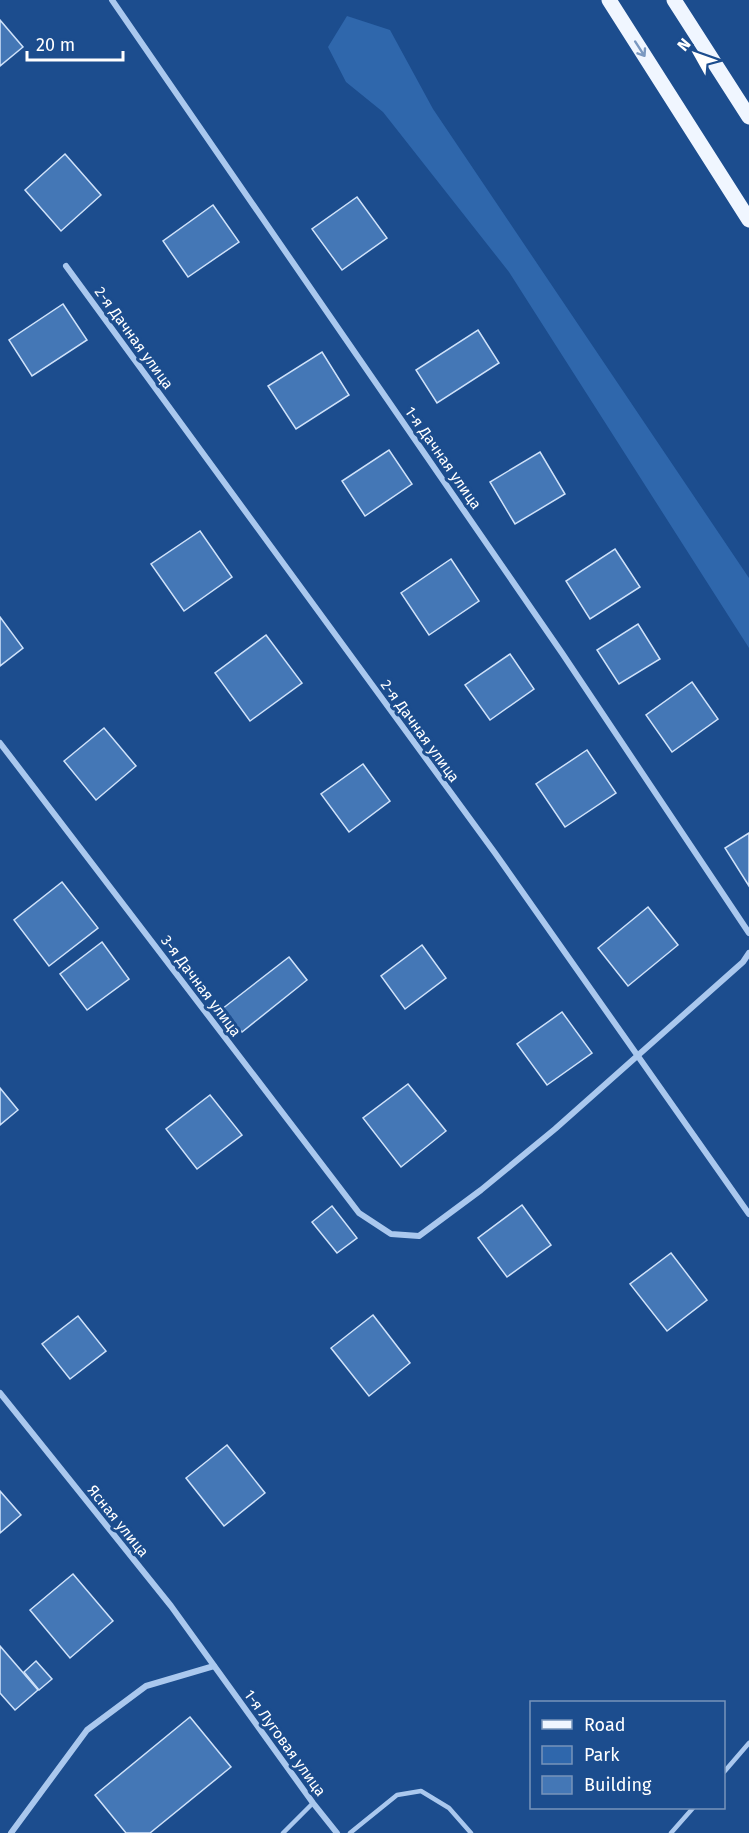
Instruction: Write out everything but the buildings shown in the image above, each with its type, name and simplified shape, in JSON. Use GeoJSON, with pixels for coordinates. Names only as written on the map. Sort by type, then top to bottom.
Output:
{"type":"FeatureCollection","features":[{"type":"Feature","properties":{"kind":"main road"},"geometry":{"type":"LineString","coordinates":[[609,0],[749,220]]}},
{"type":"Feature","properties":{"kind":"main road"},"geometry":{"type":"LineString","coordinates":[[674,0],[749,117]]}},
{"type":"Feature","properties":{"kind":"street","name":"1-я Дачная улица"},"geometry":{"type":"LineString","coordinates":[[112,0],[562,653],[749,933]]}},
{"type":"Feature","properties":{"kind":"street","name":"2-я Дачная улица"},"geometry":{"type":"LineString","coordinates":[[66,266],[495,853],[749,1214]]}},
{"type":"Feature","properties":{"kind":"street","name":"3-я Дачная улица"},"geometry":{"type":"LineString","coordinates":[[0,743],[360,1213],[391,1234],[419,1236],[481,1190],[637,1057]]}},
{"type":"Feature","properties":{"kind":"street"},"geometry":{"type":"LineString","coordinates":[[637,1057],[743,962],[749,953]]}},
{"type":"Feature","properties":{"kind":"street","name":"Ясная улица"},"geometry":{"type":"LineString","coordinates":[[0,1393],[171,1606],[214,1666]]}},
{"type":"Feature","properties":{"kind":"street"},"geometry":{"type":"LineString","coordinates":[[12,1833],[87,1730],[146,1686],[214,1666]]}},
{"type":"Feature","properties":{"kind":"street","name":"1-я Луговая улица"},"geometry":{"type":"LineString","coordinates":[[214,1666],[313,1803],[338,1833]]}},
{"type":"Feature","properties":{"kind":"lane"},"geometry":{"type":"LineString","coordinates":[[725,1770],[749,1743]]}},
{"type":"Feature","properties":{"kind":"lane"},"geometry":{"type":"LineString","coordinates":[[350,1833],[397,1795],[421,1791],[449,1808],[471,1833]]}},
{"type":"Feature","properties":{"kind":"lane"},"geometry":{"type":"LineString","coordinates":[[283,1833],[313,1803]]}},
{"type":"Feature","properties":{"kind":"lane"},"geometry":{"type":"LineString","coordinates":[[671,1833],[692,1809]]}},
{"type":"Feature","properties":{"kind":"green space"},"geometry":{"type":"Polygon","coordinates":[[[347,16],[390,30],[433,109],[749,578],[749,648],[509,272],[383,112],[346,82],[328,47],[347,16]]]}}]}
